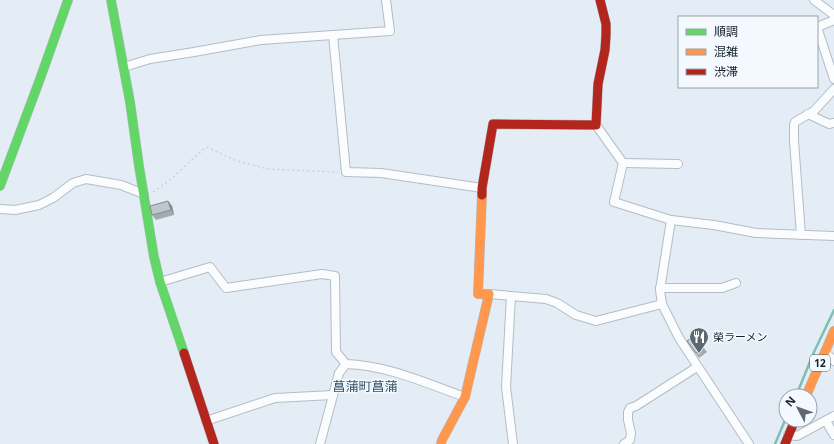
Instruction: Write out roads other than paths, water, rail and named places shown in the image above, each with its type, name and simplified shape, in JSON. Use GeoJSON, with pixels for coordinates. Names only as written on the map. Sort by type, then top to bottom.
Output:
{"type":"FeatureCollection","features":[{"type":"Feature","properties":{"kind":"street"},"geometry":{"type":"LineString","coordinates":[[0,186],[68,0]]}},
{"type":"Feature","properties":{"kind":"street"},"geometry":{"type":"LineString","coordinates":[[111,0],[130,102],[154,257],[160,282],[214,444]]}},
{"type":"Feature","properties":{"kind":"street"},"geometry":{"type":"LineString","coordinates":[[124,67],[150,59],[261,40],[390,30],[386,0]]}},
{"type":"Feature","properties":{"kind":"street"},"geometry":{"type":"LineString","coordinates":[[600,0],[606,24],[606,35],[605,50],[598,84],[596,125],[623,163],[614,202],[671,220],[714,225],[756,233],[834,236]]}},
{"type":"Feature","properties":{"kind":"street"},"geometry":{"type":"LineString","coordinates":[[814,0],[834,15]]}},
{"type":"Feature","properties":{"kind":"street"},"geometry":{"type":"LineString","coordinates":[[818,27],[832,22],[834,19]]}},
{"type":"Feature","properties":{"kind":"street"},"geometry":{"type":"LineString","coordinates":[[818,30],[834,79]]}},
{"type":"Feature","properties":{"kind":"street"},"geometry":{"type":"LineString","coordinates":[[332,35],[346,172],[381,172],[482,188]]}},
{"type":"Feature","properties":{"kind":"street"},"geometry":{"type":"LineString","coordinates":[[801,235],[794,125],[795,122],[814,111],[834,89]]}},
{"type":"Feature","properties":{"kind":"street"},"geometry":{"type":"LineString","coordinates":[[808,114],[829,124],[834,123]]}},
{"type":"Feature","properties":{"kind":"street"},"geometry":{"type":"LineString","coordinates":[[596,125],[493,124],[482,188],[478,294],[546,299],[557,303],[576,315],[596,321],[662,304]]}},
{"type":"Feature","properties":{"kind":"street"},"geometry":{"type":"LineString","coordinates":[[623,163],[678,164]]}},
{"type":"Feature","properties":{"kind":"street"},"geometry":{"type":"LineString","coordinates":[[0,209],[14,210],[39,205],[53,198],[73,183],[86,179],[122,185],[144,194]]}},
{"type":"Feature","properties":{"kind":"street"},"geometry":{"type":"LineString","coordinates":[[671,220],[660,288],[662,304],[679,338],[697,367],[749,444]]}},
{"type":"Feature","properties":{"kind":"street"},"geometry":{"type":"LineString","coordinates":[[160,282],[210,267],[226,288],[322,274],[335,276],[336,352],[346,364]]}},
{"type":"Feature","properties":{"kind":"street"},"geometry":{"type":"LineString","coordinates":[[660,288],[722,288],[736,283]]}},
{"type":"Feature","properties":{"kind":"street"},"geometry":{"type":"LineString","coordinates":[[441,444],[465,397],[489,294]]}},
{"type":"Feature","properties":{"kind":"street"},"geometry":{"type":"LineString","coordinates":[[511,296],[506,387],[513,444]]}},
{"type":"Feature","properties":{"kind":"street","name":"12"},"geometry":{"type":"LineString","coordinates":[[809,388],[834,331]]}},
{"type":"Feature","properties":{"kind":"street"},"geometry":{"type":"LineString","coordinates":[[825,352],[834,361]]}},
{"type":"Feature","properties":{"kind":"street"},"geometry":{"type":"LineString","coordinates":[[346,364],[359,364],[403,374],[465,397]]}},
{"type":"Feature","properties":{"kind":"street"},"geometry":{"type":"LineString","coordinates":[[320,444],[339,373],[346,364]]}},
{"type":"Feature","properties":{"kind":"street"},"geometry":{"type":"LineString","coordinates":[[624,444],[630,440],[631,432],[628,412],[630,408],[636,406],[697,367]]}},
{"type":"Feature","properties":{"kind":"street"},"geometry":{"type":"LineString","coordinates":[[206,421],[274,398],[333,395]]}},
{"type":"Feature","properties":{"kind":"street"},"geometry":{"type":"LineString","coordinates":[[787,440],[834,416]]}},
{"type":"Feature","properties":{"kind":"street"},"geometry":{"type":"LineString","coordinates":[[826,421],[834,435]]}},
{"type":"Feature","properties":{"kind":"street"},"geometry":{"type":"LineString","coordinates":[[787,440],[792,428]]}},
{"type":"Feature","properties":{"kind":"waterway"},"geometry":{"type":"LineString","coordinates":[[799,388],[834,310]]}},
{"type":"Feature","properties":{"kind":"waterway"},"geometry":{"type":"LineString","coordinates":[[775,444],[782,428]]}},
{"type":"Feature","properties":{"kind":"place","name":"榮ラーメン"},"geometry":{"type":"Point","coordinates":[699,354]}},
{"type":"Feature","properties":{"kind":"district","name":"菖蒲町菖蒲"},"geometry":{"type":"Point","coordinates":[365,386]}}]}
